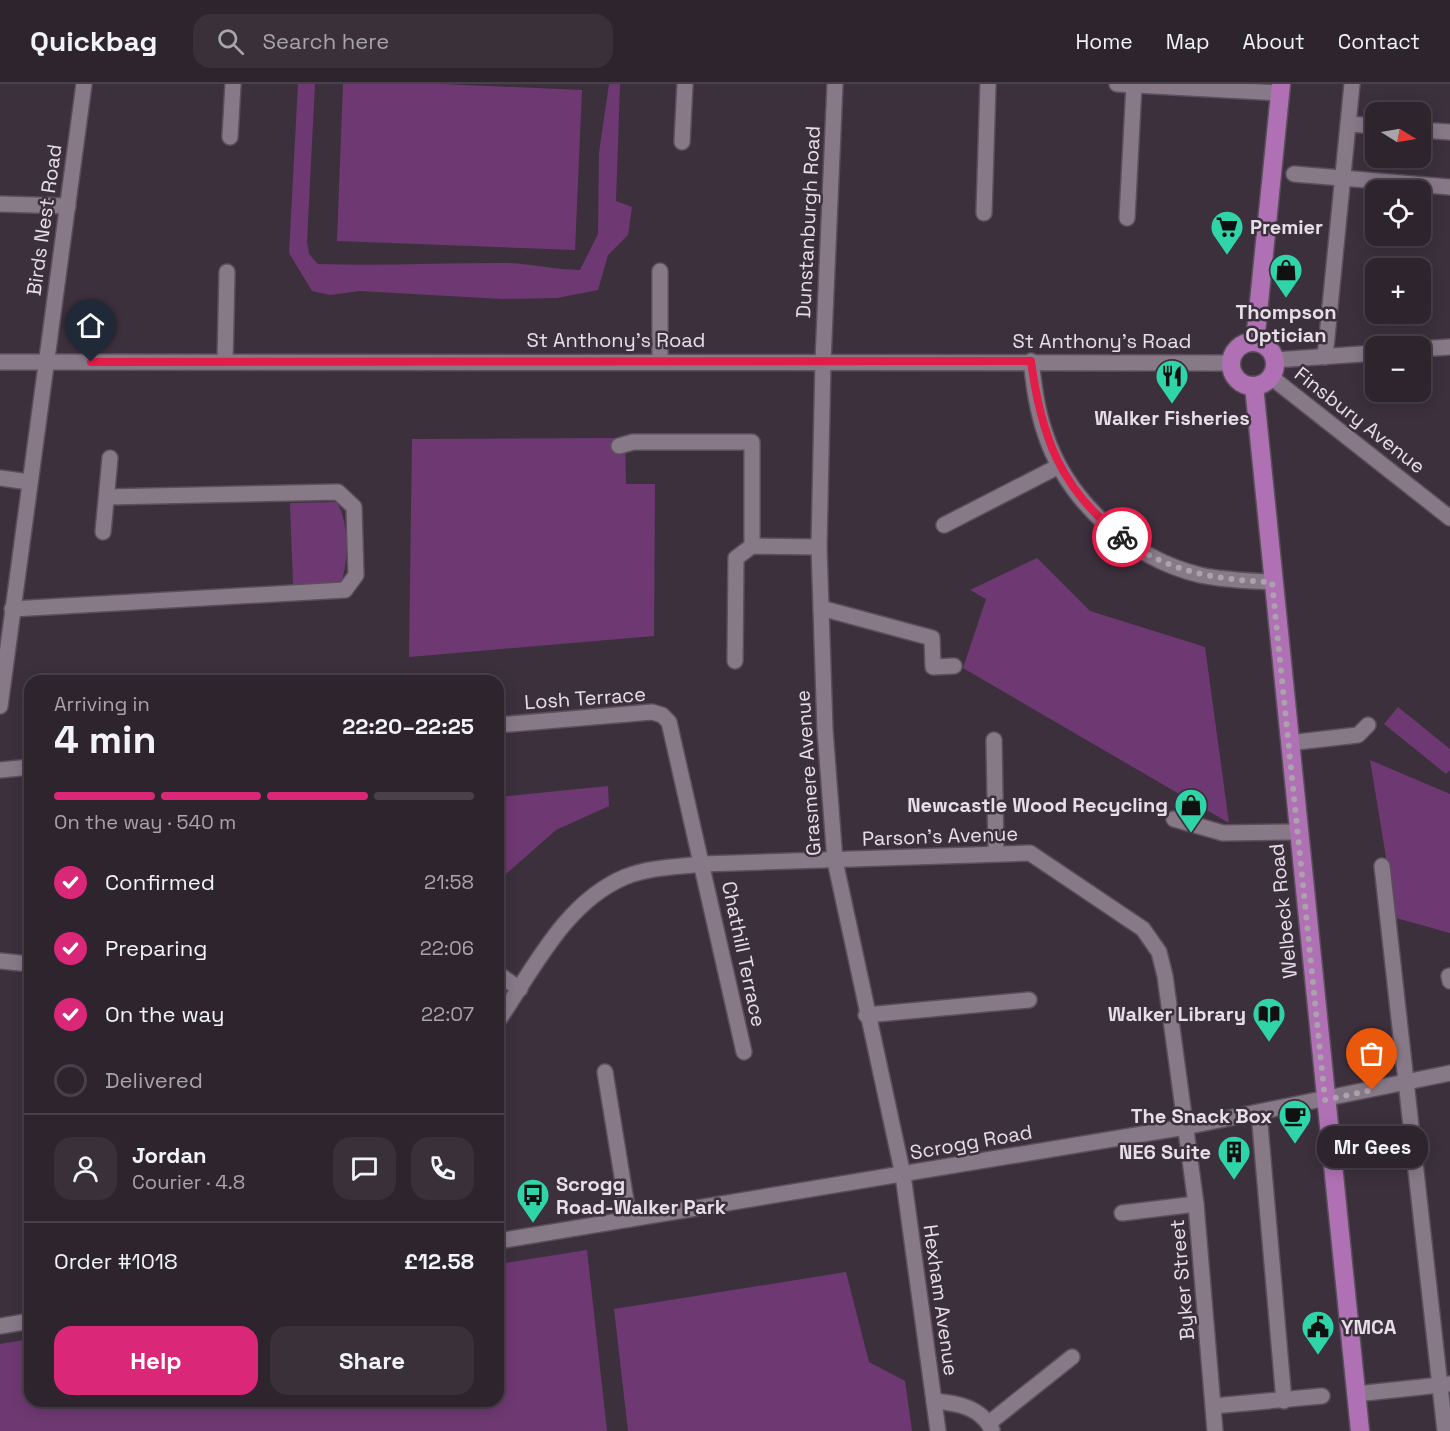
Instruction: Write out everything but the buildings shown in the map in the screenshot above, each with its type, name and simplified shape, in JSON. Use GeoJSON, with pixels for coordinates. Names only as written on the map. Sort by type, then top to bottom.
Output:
{"type":"FeatureCollection","features":[{"type":"Feature","properties":{"kind":"main road"},"geometry":{"type":"LineString","coordinates":[[1255,342],[1281,88]]}},
{"type":"Feature","properties":{"kind":"main road"},"geometry":{"type":"LineString","coordinates":[[1255,342],[1266,346],[1273,368],[1263,384],[1254,387],[1240,382],[1235,377],[1231,363],[1239,347],[1255,342]]}},
{"type":"Feature","properties":{"kind":"main road","name":"Welbeck Road"},"geometry":{"type":"LineString","coordinates":[[1254,387],[1360,1431]]}},
{"type":"Feature","properties":{"kind":"street","name":"Birds Nest Road"},"geometry":{"type":"LineString","coordinates":[[0,706],[2,677],[84,84]]}},
{"type":"Feature","properties":{"kind":"street"},"geometry":{"type":"LineString","coordinates":[[230,137],[232,84]]}},
{"type":"Feature","properties":{"kind":"street"},"geometry":{"type":"LineString","coordinates":[[682,142],[686,84]]}},
{"type":"Feature","properties":{"kind":"street","name":"Dunstanburgh Road"},"geometry":{"type":"LineString","coordinates":[[823,361],[835,84]]}},
{"type":"Feature","properties":{"kind":"street"},"geometry":{"type":"LineString","coordinates":[[984,213],[988,84]]}},
{"type":"Feature","properties":{"kind":"street"},"geometry":{"type":"LineString","coordinates":[[1117,84],[1281,88]]}},
{"type":"Feature","properties":{"kind":"street"},"geometry":{"type":"LineString","coordinates":[[1325,357],[1352,84]]}},
{"type":"Feature","properties":{"kind":"street"},"geometry":{"type":"LineString","coordinates":[[1127,218],[1134,85]]}},
{"type":"Feature","properties":{"kind":"street"},"geometry":{"type":"LineString","coordinates":[[1349,124],[1365,125]]}},
{"type":"Feature","properties":{"kind":"street"},"geometry":{"type":"LineString","coordinates":[[1431,131],[1450,132]]}},
{"type":"Feature","properties":{"kind":"street"},"geometry":{"type":"LineString","coordinates":[[1294,174],[1450,187]]}},
{"type":"Feature","properties":{"kind":"street"},"geometry":{"type":"LineString","coordinates":[[0,204],[68,206]]}},
{"type":"Feature","properties":{"kind":"street"},"geometry":{"type":"LineString","coordinates":[[660,271],[660,362]]}},
{"type":"Feature","properties":{"kind":"street"},"geometry":{"type":"LineString","coordinates":[[225,362],[227,272]]}},
{"type":"Feature","properties":{"kind":"street"},"geometry":{"type":"LineString","coordinates":[[1431,348],[1450,346]]}},
{"type":"Feature","properties":{"kind":"street"},"geometry":{"type":"LineString","coordinates":[[1273,368],[1325,357],[1365,354]]}},
{"type":"Feature","properties":{"kind":"street","name":"Grasmere Avenue"},"geometry":{"type":"LineString","coordinates":[[823,361],[819,548],[825,730],[835,861],[866,1015],[903,1175]]}},
{"type":"Feature","properties":{"kind":"street"},"geometry":{"type":"LineString","coordinates":[[1031,361],[1037,404],[1045,434],[1059,466],[1106,525],[1134,547],[1167,564],[1200,575],[1272,582]]}},
{"type":"Feature","properties":{"kind":"street","name":"St Anthony's Road"},"geometry":{"type":"LineString","coordinates":[[0,362],[1031,361],[1231,363]]}},
{"type":"Feature","properties":{"kind":"street","name":"Finsbury Avenue"},"geometry":{"type":"LineString","coordinates":[[1273,368],[1450,518]]}},
{"type":"Feature","properties":{"kind":"street"},"geometry":{"type":"LineString","coordinates":[[619,446],[633,442],[752,442],[752,546]]}},
{"type":"Feature","properties":{"kind":"street"},"geometry":{"type":"LineString","coordinates":[[104,532],[110,458]]}},
{"type":"Feature","properties":{"kind":"street"},"geometry":{"type":"LineString","coordinates":[[944,525],[1059,466]]}},
{"type":"Feature","properties":{"kind":"street"},"geometry":{"type":"LineString","coordinates":[[0,478],[29,482]]}},
{"type":"Feature","properties":{"kind":"street"},"geometry":{"type":"LineString","coordinates":[[12,609],[345,590],[356,575],[354,507],[338,492],[107,497]]}},
{"type":"Feature","properties":{"kind":"street"},"geometry":{"type":"LineString","coordinates":[[735,661],[736,558],[752,546],[819,548]]}},
{"type":"Feature","properties":{"kind":"street"},"geometry":{"type":"LineString","coordinates":[[821,608],[932,638],[933,667],[954,666]]}},
{"type":"Feature","properties":{"kind":"street","name":"Losh Terrace"},"geometry":{"type":"LineString","coordinates":[[504,724],[640,712],[662,715],[669,722],[703,864]]}},
{"type":"Feature","properties":{"kind":"street"},"geometry":{"type":"LineString","coordinates":[[1289,743],[1358,735],[1368,725]]}},
{"type":"Feature","properties":{"kind":"street"},"geometry":{"type":"LineString","coordinates":[[994,740],[996,852]]}},
{"type":"Feature","properties":{"kind":"street"},"geometry":{"type":"LineString","coordinates":[[0,770],[24,768]]}},
{"type":"Feature","properties":{"kind":"street"},"geometry":{"type":"LineString","coordinates":[[1174,819],[1223,833],[1298,832]]}},
{"type":"Feature","properties":{"kind":"street","name":"Parson's Avenue"},"geometry":{"type":"LineString","coordinates":[[504,1012],[575,912],[604,889],[626,877],[651,870],[703,864],[835,861],[996,852],[1030,853],[1143,929],[1159,952],[1166,976],[1185,1126]]}},
{"type":"Feature","properties":{"kind":"street","name":"Chathill Terrace"},"geometry":{"type":"LineString","coordinates":[[703,864],[744,1052]]}},
{"type":"Feature","properties":{"kind":"street"},"geometry":{"type":"LineString","coordinates":[[1382,866],[1405,1083],[1445,1384],[1445,1431]]}},
{"type":"Feature","properties":{"kind":"street"},"geometry":{"type":"LineString","coordinates":[[0,961],[24,963]]}},
{"type":"Feature","properties":{"kind":"street"},"geometry":{"type":"LineString","coordinates":[[1449,976],[1450,981]]}},
{"type":"Feature","properties":{"kind":"street"},"geometry":{"type":"LineString","coordinates":[[504,978],[520,989]]}},
{"type":"Feature","properties":{"kind":"street"},"geometry":{"type":"LineString","coordinates":[[866,1015],[1029,999]]}},
{"type":"Feature","properties":{"kind":"street"},"geometry":{"type":"LineString","coordinates":[[605,1072],[629,1219]]}},
{"type":"Feature","properties":{"kind":"street","name":"Scrogg Road"},"geometry":{"type":"LineString","coordinates":[[504,1240],[1185,1126],[1325,1100],[1450,1073]]}},
{"type":"Feature","properties":{"kind":"street"},"geometry":{"type":"LineString","coordinates":[[1258,1113],[1284,1401]]}},
{"type":"Feature","properties":{"kind":"street","name":"Byker Street"},"geometry":{"type":"LineString","coordinates":[[1185,1126],[1196,1204],[1215,1431]]}},
{"type":"Feature","properties":{"kind":"street","name":"Hexham Avenue"},"geometry":{"type":"LineString","coordinates":[[903,1175],[938,1431]]}},
{"type":"Feature","properties":{"kind":"street"},"geometry":{"type":"LineString","coordinates":[[1122,1213],[1196,1204]]}},
{"type":"Feature","properties":{"kind":"street"},"geometry":{"type":"LineString","coordinates":[[0,1326],[24,1322]]}},
{"type":"Feature","properties":{"kind":"street"},"geometry":{"type":"LineString","coordinates":[[934,1401],[958,1403],[975,1410],[991,1427],[1072,1357]]}},
{"type":"Feature","properties":{"kind":"street"},"geometry":{"type":"LineString","coordinates":[[1356,1394],[1445,1384]]}},
{"type":"Feature","properties":{"kind":"street"},"geometry":{"type":"LineString","coordinates":[[1214,1406],[1322,1396]]}},
{"type":"Feature","properties":{"kind":"shaded area"},"geometry":{"type":"Polygon","coordinates":[[[298,84],[315,84],[307,242],[309,254],[318,264],[502,263],[580,270],[598,234],[599,153],[609,84],[620,84],[616,201],[632,207],[628,235],[608,255],[598,290],[557,298],[502,299],[360,291],[330,295],[312,291],[289,253],[298,84]]]}},
{"type":"Feature","properties":{"kind":"shaded area"},"geometry":{"type":"Polygon","coordinates":[[[343,84],[443,84],[582,90],[575,250],[337,241],[343,84]]]}},
{"type":"Feature","properties":{"kind":"shaded area"},"geometry":{"type":"Polygon","coordinates":[[[625,438],[626,484],[655,484],[654,636],[409,657],[412,439],[625,438]]]}},
{"type":"Feature","properties":{"kind":"shaded area"},"geometry":{"type":"Polygon","coordinates":[[[337,502],[346,531],[344,574],[341,583],[293,585],[290,503],[337,502]]]}},
{"type":"Feature","properties":{"kind":"shaded area"},"geometry":{"type":"Polygon","coordinates":[[[1037,558],[1090,611],[1205,647],[1229,823],[963,668],[986,599],[970,590],[1037,558]]]}},
{"type":"Feature","properties":{"kind":"shaded area"},"geometry":{"type":"Polygon","coordinates":[[[1398,707],[1450,749],[1450,770],[1446,774],[1384,724],[1398,707]]]}},
{"type":"Feature","properties":{"kind":"shaded area"},"geometry":{"type":"Polygon","coordinates":[[[1370,760],[1450,794],[1450,933],[1396,918],[1370,760]]]}},
{"type":"Feature","properties":{"kind":"shaded area"},"geometry":{"type":"Polygon","coordinates":[[[608,786],[609,806],[556,830],[504,876],[504,796],[608,786]]]}},
{"type":"Feature","properties":{"kind":"shaded area"},"geometry":{"type":"Polygon","coordinates":[[[587,1250],[607,1431],[0,1431],[0,1344],[24,1340],[24,1407],[504,1407],[504,1263],[587,1250]]]}},
{"type":"Feature","properties":{"kind":"shaded area"},"geometry":{"type":"Polygon","coordinates":[[[846,1272],[869,1362],[905,1381],[912,1431],[628,1431],[614,1309],[846,1272]]]}},
{"type":"Feature","properties":{"kind":"way so far"},"geometry":{"type":"LineString","coordinates":[[1122,537],[1134,547],[1167,564],[1200,575],[1272,582],[1325,1100],[1372,1090]]}},
{"type":"Feature","properties":{"kind":"place","name":"Premier"},"geometry":{"type":"Point","coordinates":[1227,256]}},
{"type":"Feature","properties":{"kind":"place","name":"Thompson Optician"},"geometry":{"type":"Point","coordinates":[1286,299]}},
{"type":"Feature","properties":{"kind":"place","name":"Walker Fisheries"},"geometry":{"type":"Point","coordinates":[1172,405]}},
{"type":"Feature","properties":{"kind":"place","name":"Newcastle Wood Recycling"},"geometry":{"type":"Point","coordinates":[1191,834]}},
{"type":"Feature","properties":{"kind":"place","name":"Walker Library"},"geometry":{"type":"Point","coordinates":[1269,1043]}},
{"type":"Feature","properties":{"kind":"place","name":"Mr Gees"},"geometry":{"type":"Point","coordinates":[1372,1090]}},
{"type":"Feature","properties":{"kind":"place","name":"The Snack Box"},"geometry":{"type":"Point","coordinates":[1295,1145]}},
{"type":"Feature","properties":{"kind":"place","name":"NE6 Suite"},"geometry":{"type":"Point","coordinates":[1234,1181]}},
{"type":"Feature","properties":{"kind":"place","name":"Scrogg Road-Walker Park"},"geometry":{"type":"Point","coordinates":[533,1224]}},
{"type":"Feature","properties":{"kind":"place","name":"YMCA"},"geometry":{"type":"Point","coordinates":[1318,1356]}},
{"type":"Feature","properties":{"kind":"route"},"geometry":{"type":"LineString","coordinates":[[91,362],[1031,361],[1037,404],[1045,434],[1059,466],[1085,502],[1106,525],[1122,537]]}}]}
